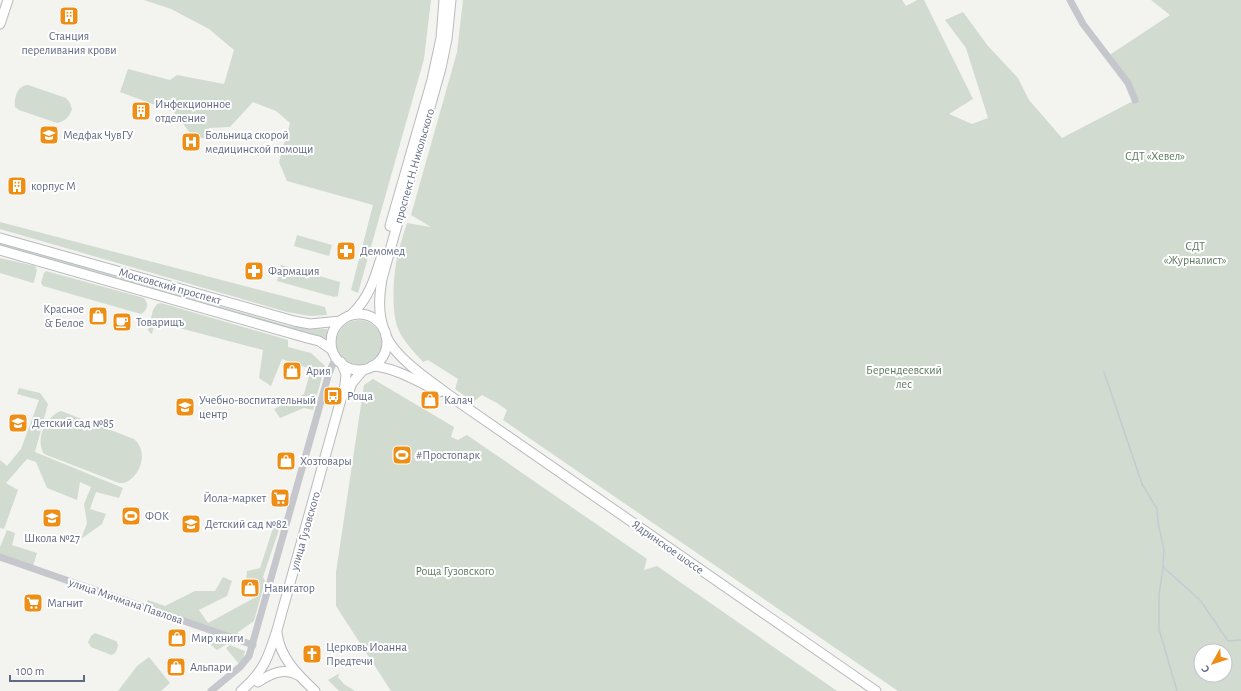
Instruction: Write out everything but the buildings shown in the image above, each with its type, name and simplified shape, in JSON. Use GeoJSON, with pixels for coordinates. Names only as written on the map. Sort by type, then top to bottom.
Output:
{"type":"FeatureCollection","features":[{"type":"Feature","properties":{"kind":"main road"},"geometry":{"type":"LineString","coordinates":[[0,9],[3,0]]}},
{"type":"Feature","properties":{"kind":"main road"},"geometry":{"type":"LineString","coordinates":[[0,24],[8,0]]}},
{"type":"Feature","properties":{"kind":"main road","name":"проспект Н.Никольского"},"geometry":{"type":"LineString","coordinates":[[352,314],[366,297],[380,262],[432,80],[441,38],[444,0]]}},
{"type":"Feature","properties":{"kind":"main road","name":"проспект Н.Никольского"},"geometry":{"type":"LineString","coordinates":[[385,333],[381,321],[379,301],[382,279],[442,68],[451,0]]}},
{"type":"Feature","properties":{"kind":"main road","name":"Московский проспект"},"geometry":{"type":"LineString","coordinates":[[0,238],[294,321],[310,324],[340,321]]}},
{"type":"Feature","properties":{"kind":"main road","name":"Московский проспект"},"geometry":{"type":"LineString","coordinates":[[0,250],[319,341],[336,356]]}},
{"type":"Feature","properties":{"kind":"main road"},"geometry":{"type":"LineString","coordinates":[[352,314],[362,314],[371,317],[385,333],[387,346],[386,351],[381,359],[372,366],[363,370],[349,368],[336,356],[331,344],[332,332],[340,321],[352,314]]}},
{"type":"Feature","properties":{"kind":"main road","name":"Ядринское шоссе"},"geometry":{"type":"LineString","coordinates":[[385,333],[391,346],[407,362],[460,403],[876,691]]}},
{"type":"Feature","properties":{"kind":"main road","name":"улица Гузовского"},"geometry":{"type":"LineString","coordinates":[[279,630],[345,385],[346,374],[336,356]]}},
{"type":"Feature","properties":{"kind":"main road","name":"Ядринское шоссе"},"geometry":{"type":"LineString","coordinates":[[372,366],[389,369],[460,403]]}},
{"type":"Feature","properties":{"kind":"main road","name":"улица Гузовского"},"geometry":{"type":"LineString","coordinates":[[248,691],[258,682],[269,666],[350,386],[363,370]]}},
{"type":"Feature","properties":{"kind":"main road"},"geometry":{"type":"LineString","coordinates":[[279,630],[278,640],[282,652],[301,677]]}},
{"type":"Feature","properties":{"kind":"main road"},"geometry":{"type":"LineString","coordinates":[[279,630],[284,646],[316,688]]}},
{"type":"Feature","properties":{"kind":"main road","name":"улица Гузовского"},"geometry":{"type":"LineString","coordinates":[[241,691],[260,672],[271,657],[278,640]]}},
{"type":"Feature","properties":{"kind":"main road"},"geometry":{"type":"LineString","coordinates":[[271,657],[286,659],[297,665]]}},
{"type":"Feature","properties":{"kind":"main road"},"geometry":{"type":"LineString","coordinates":[[258,682],[272,674],[284,671],[292,672],[316,688]]}},
{"type":"Feature","properties":{"kind":"street"},"geometry":{"type":"LineString","coordinates":[[1070,0],[1083,24],[1128,83],[1135,100]]}},
{"type":"Feature","properties":{"kind":"street"},"geometry":{"type":"LineString","coordinates":[[211,691],[244,664],[250,656],[329,373],[336,356]]}},
{"type":"Feature","properties":{"kind":"street","name":"улица Мичмана Павлова"},"geometry":{"type":"LineString","coordinates":[[0,557],[253,645]]}},
{"type":"Feature","properties":{"kind":"green space"},"geometry":{"type":"Polygon","coordinates":[[[144,0],[431,0],[424,59],[358,293],[351,290],[373,205],[287,181],[279,162],[290,123],[276,111],[253,102],[230,127],[209,128],[206,138],[194,138],[174,112],[120,92],[128,69],[170,80],[177,75],[224,84],[234,50],[209,29],[171,9],[144,0]]]}},
{"type":"Feature","properties":{"kind":"green space","name":"Берендеевский лес"},"geometry":{"type":"Polygon","coordinates":[[[463,0],[902,0],[906,6],[917,0],[924,0],[973,99],[949,114],[972,124],[988,118],[966,48],[945,20],[963,12],[988,46],[1018,78],[1029,100],[1062,138],[1135,100],[1108,56],[1170,15],[1151,0],[1241,0],[1241,691],[898,691],[503,420],[507,410],[497,403],[482,395],[473,402],[455,389],[458,379],[428,360],[423,362],[400,333],[395,318],[394,309],[394,280],[397,259],[407,223],[431,227],[411,215],[457,52],[463,0]]]}},
{"type":"Feature","properties":{"kind":"green space"},"geometry":{"type":"Polygon","coordinates":[[[28,85],[66,98],[72,109],[65,120],[57,123],[19,110],[15,107],[17,93],[21,87],[28,85]]]}},
{"type":"Feature","properties":{"kind":"green space"},"geometry":{"type":"Polygon","coordinates":[[[0,222],[325,307],[327,315],[310,316],[287,312],[0,229],[0,222]]]}},
{"type":"Feature","properties":{"kind":"green space"},"geometry":{"type":"Polygon","coordinates":[[[297,235],[332,245],[329,256],[294,246],[297,235]]]}},
{"type":"Feature","properties":{"kind":"green space"},"geometry":{"type":"Polygon","coordinates":[[[0,243],[289,326],[327,329],[326,338],[325,339],[0,245],[0,243]]]}},
{"type":"Feature","properties":{"kind":"green space"},"geometry":{"type":"Polygon","coordinates":[[[0,258],[35,266],[37,270],[34,282],[33,283],[0,273],[0,258]]]}},
{"type":"Feature","properties":{"kind":"green space"},"geometry":{"type":"Polygon","coordinates":[[[281,265],[340,282],[338,296],[334,297],[277,281],[281,265]]]}},
{"type":"Feature","properties":{"kind":"green space"},"geometry":{"type":"Polygon","coordinates":[[[46,271],[144,298],[147,302],[147,307],[141,314],[43,286],[41,283],[46,271]]]}},
{"type":"Feature","properties":{"kind":"green space"},"geometry":{"type":"Polygon","coordinates":[[[161,303],[288,340],[288,347],[311,353],[325,366],[313,410],[304,408],[280,418],[274,409],[304,394],[311,369],[282,359],[271,386],[259,378],[263,350],[157,322],[155,323],[152,334],[148,330],[153,310],[157,304],[161,303]]]}},
{"type":"Feature","properties":{"kind":"green space"},"geometry":{"type":"Polygon","coordinates":[[[359,320],[372,324],[378,330],[382,343],[378,356],[372,362],[359,366],[346,362],[340,356],[336,343],[340,330],[346,324],[359,320]]]}},
{"type":"Feature","properties":{"kind":"green space","name":"Роща Гузовского"},"geometry":{"type":"Polygon","coordinates":[[[373,379],[454,427],[451,437],[458,440],[467,435],[647,559],[644,570],[657,566],[837,691],[391,691],[336,606],[336,572],[364,385],[373,379]]]}},
{"type":"Feature","properties":{"kind":"green space"},"geometry":{"type":"Polygon","coordinates":[[[19,388],[40,393],[48,404],[35,452],[123,488],[119,498],[96,492],[90,509],[106,514],[102,524],[81,539],[87,523],[84,504],[91,487],[80,482],[77,500],[47,488],[36,462],[27,459],[6,483],[18,490],[4,529],[0,528],[0,460],[7,466],[21,449],[39,400],[17,394],[19,388]]]}},
{"type":"Feature","properties":{"kind":"green space"},"geometry":{"type":"Polygon","coordinates":[[[61,411],[134,439],[141,449],[142,461],[133,477],[126,482],[119,483],[44,454],[41,448],[41,435],[43,429],[50,418],[61,411]]]}},
{"type":"Feature","properties":{"kind":"green space"},"geometry":{"type":"Polygon","coordinates":[[[275,522],[281,524],[263,577],[265,581],[254,621],[237,633],[245,636],[243,640],[145,605],[148,600],[165,606],[195,591],[215,591],[223,577],[232,581],[227,596],[199,610],[208,623],[258,596],[257,581],[246,580],[247,571],[260,568],[275,522]]]}},
{"type":"Feature","properties":{"kind":"green space"},"geometry":{"type":"Polygon","coordinates":[[[7,530],[15,533],[12,545],[37,553],[33,566],[0,554],[0,547],[7,530]]]}},
{"type":"Feature","properties":{"kind":"green space"},"geometry":{"type":"Polygon","coordinates":[[[95,633],[116,641],[118,645],[115,653],[111,655],[91,647],[88,642],[91,636],[95,633]]]}},
{"type":"Feature","properties":{"kind":"green space"},"geometry":{"type":"Polygon","coordinates":[[[207,637],[227,644],[217,650],[211,645],[207,646],[205,642],[207,637]]]}},
{"type":"Feature","properties":{"kind":"green space"},"geometry":{"type":"Polygon","coordinates":[[[230,645],[245,651],[243,659],[238,663],[226,648],[230,645]]]}},
{"type":"Feature","properties":{"kind":"green space"},"geometry":{"type":"Polygon","coordinates":[[[149,657],[170,683],[161,691],[118,691],[137,666],[149,657]]]}},
{"type":"Feature","properties":{"kind":"green space"},"geometry":{"type":"Polygon","coordinates":[[[340,673],[338,677],[344,684],[355,691],[339,691],[328,680],[340,673]]]}},
{"type":"Feature","properties":{"kind":"waterway"},"geometry":{"type":"LineString","coordinates":[[1104,372],[1142,484],[1157,509],[1158,523],[1164,549],[1159,595],[1159,629],[1177,691]]}},
{"type":"Feature","properties":{"kind":"waterway"},"geometry":{"type":"LineString","coordinates":[[1163,567],[1200,600],[1228,641],[1241,640]]}},
{"type":"Feature","properties":{"kind":"place","name":"Станция переливания крови"},"geometry":{"type":"Point","coordinates":[69,16]}},
{"type":"Feature","properties":{"kind":"place","name":"Инфекционное отделение"},"geometry":{"type":"Point","coordinates":[141,111]}},
{"type":"Feature","properties":{"kind":"place","name":"Медфак ЧувГУ"},"geometry":{"type":"Point","coordinates":[49,135]}},
{"type":"Feature","properties":{"kind":"place","name":"Больница скорой медицинской помощи"},"geometry":{"type":"Point","coordinates":[191,142]}},
{"type":"Feature","properties":{"kind":"place","name":"корпус М"},"geometry":{"type":"Point","coordinates":[17,186]}},
{"type":"Feature","properties":{"kind":"place","name":"Демомед"},"geometry":{"type":"Point","coordinates":[346,251]}},
{"type":"Feature","properties":{"kind":"place","name":"Фармация"},"geometry":{"type":"Point","coordinates":[254,271]}},
{"type":"Feature","properties":{"kind":"place","name":"Красное & Белое"},"geometry":{"type":"Point","coordinates":[98,316]}},
{"type":"Feature","properties":{"kind":"place","name":"Товарищъ"},"geometry":{"type":"Point","coordinates":[122,322]}},
{"type":"Feature","properties":{"kind":"place","name":"Ария"},"geometry":{"type":"Point","coordinates":[292,371]}},
{"type":"Feature","properties":{"kind":"place","name":"Роща"},"geometry":{"type":"Point","coordinates":[333,396]}},
{"type":"Feature","properties":{"kind":"place","name":"Калач"},"geometry":{"type":"Point","coordinates":[430,400]}},
{"type":"Feature","properties":{"kind":"place","name":"Учебно-воспитательный центр"},"geometry":{"type":"Point","coordinates":[185,407]}},
{"type":"Feature","properties":{"kind":"place","name":"Детский сад №85"},"geometry":{"type":"Point","coordinates":[18,423]}},
{"type":"Feature","properties":{"kind":"place","name":"#Простопарк"},"geometry":{"type":"Point","coordinates":[402,455]}},
{"type":"Feature","properties":{"kind":"place","name":"Хозтовары"},"geometry":{"type":"Point","coordinates":[286,461]}},
{"type":"Feature","properties":{"kind":"place","name":"Йола-маркет"},"geometry":{"type":"Point","coordinates":[280,498]}},
{"type":"Feature","properties":{"kind":"place","name":"ФОК"},"geometry":{"type":"Point","coordinates":[131,516]}},
{"type":"Feature","properties":{"kind":"place","name":"Школа №27"},"geometry":{"type":"Point","coordinates":[52,518]}},
{"type":"Feature","properties":{"kind":"place","name":"Детский сад №82"},"geometry":{"type":"Point","coordinates":[191,524]}},
{"type":"Feature","properties":{"kind":"place","name":"Навигатор"},"geometry":{"type":"Point","coordinates":[250,588]}},
{"type":"Feature","properties":{"kind":"place","name":"Магнит"},"geometry":{"type":"Point","coordinates":[33,603]}},
{"type":"Feature","properties":{"kind":"place","name":"Мир книги"},"geometry":{"type":"Point","coordinates":[177,638]}},
{"type":"Feature","properties":{"kind":"place","name":"Церковь Иоанна Предтечи"},"geometry":{"type":"Point","coordinates":[312,654]}},
{"type":"Feature","properties":{"kind":"place","name":"Альпари"},"geometry":{"type":"Point","coordinates":[176,667]}},
{"type":"Feature","properties":{"kind":"park label","name":"СДТ «Хевел»"},"geometry":{"type":"Point","coordinates":[1155,156]}},
{"type":"Feature","properties":{"kind":"park label","name":"СДТ «Журналист»"},"geometry":{"type":"Point","coordinates":[1195,253]}}]}
